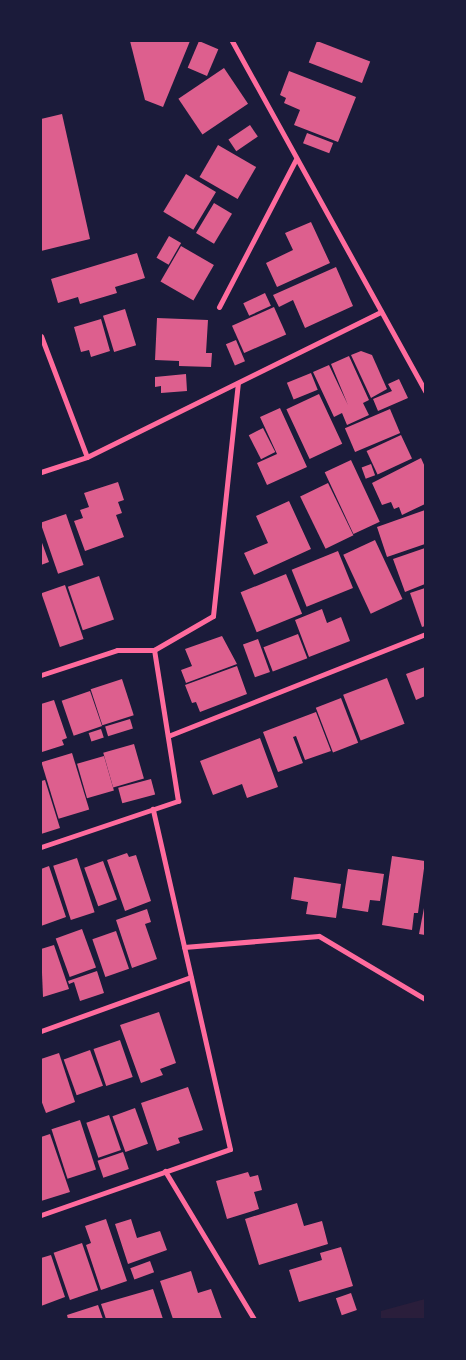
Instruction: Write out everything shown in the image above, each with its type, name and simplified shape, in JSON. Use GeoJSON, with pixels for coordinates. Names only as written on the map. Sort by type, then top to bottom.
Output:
{"type":"FeatureCollection","features":[{"type":"Feature","properties":{"kind":"street"},"geometry":{"type":"LineString","coordinates":[[232,41],[425,391]]}},
{"type":"Feature","properties":{"kind":"street"},"geometry":{"type":"LineString","coordinates":[[219,307],[296,159]]}},
{"type":"Feature","properties":{"kind":"street"},"geometry":{"type":"LineString","coordinates":[[41,472],[87,457],[381,312]]}},
{"type":"Feature","properties":{"kind":"street"},"geometry":{"type":"LineString","coordinates":[[41,336],[87,457]]}},
{"type":"Feature","properties":{"kind":"street"},"geometry":{"type":"LineString","coordinates":[[41,675],[117,650],[154,650],[214,616],[238,383]]}},
{"type":"Feature","properties":{"kind":"street"},"geometry":{"type":"LineString","coordinates":[[168,736],[425,634]]}},
{"type":"Feature","properties":{"kind":"street"},"geometry":{"type":"LineString","coordinates":[[41,848],[178,801],[154,650]]}},
{"type":"Feature","properties":{"kind":"street"},"geometry":{"type":"LineString","coordinates":[[41,1215],[230,1149],[153,809]]}},
{"type":"Feature","properties":{"kind":"street"},"geometry":{"type":"LineString","coordinates":[[184,947],[319,936],[425,998]]}},
{"type":"Feature","properties":{"kind":"street"},"geometry":{"type":"LineString","coordinates":[[41,1031],[191,977]]}},
{"type":"Feature","properties":{"kind":"street"},"geometry":{"type":"LineString","coordinates":[[165,1171],[254,1319]]}},
{"type":"Feature","properties":{"kind":"shaded area"},"geometry":{"type":"Polygon","coordinates":[[[425,1299],[425,1319],[381,1319],[381,1311],[425,1299]]]}},
{"type":"Feature","properties":{"kind":"building"},"geometry":{"type":"Polygon","coordinates":[[[130,41],[190,41],[163,107],[145,100],[130,41]]]}},
{"type":"Feature","properties":{"kind":"building"},"geometry":{"type":"Polygon","coordinates":[[[199,41],[218,49],[207,76],[188,68],[199,41]]]}},
{"type":"Feature","properties":{"kind":"building"},"geometry":{"type":"Polygon","coordinates":[[[317,41],[370,61],[362,83],[309,62],[317,41]]]}},
{"type":"Feature","properties":{"kind":"building"},"geometry":{"type":"Polygon","coordinates":[[[224,68],[248,104],[202,134],[178,99],[224,68]]]}},
{"type":"Feature","properties":{"kind":"building"},"geometry":{"type":"Polygon","coordinates":[[[289,71],[356,97],[338,142],[294,125],[300,110],[284,103],[286,98],[280,95],[289,71]]]}},
{"type":"Feature","properties":{"kind":"building"},"geometry":{"type":"Polygon","coordinates":[[[62,114],[90,239],[41,251],[41,119],[62,114]]]}},
{"type":"Feature","properties":{"kind":"building"},"geometry":{"type":"Polygon","coordinates":[[[250,125],[258,137],[236,151],[228,140],[250,125]]]}},
{"type":"Feature","properties":{"kind":"building"},"geometry":{"type":"Polygon","coordinates":[[[307,133],[333,143],[329,153],[303,143],[307,133]]]}},
{"type":"Feature","properties":{"kind":"building"},"geometry":{"type":"Polygon","coordinates":[[[218,145],[256,167],[238,199],[200,177],[218,145]]]}},
{"type":"Feature","properties":{"kind":"building"},"geometry":{"type":"Polygon","coordinates":[[[186,174],[216,192],[193,230],[163,212],[186,174]]]}},
{"type":"Feature","properties":{"kind":"building"},"geometry":{"type":"Polygon","coordinates":[[[214,203],[232,214],[214,244],[196,233],[214,203]]]}},
{"type":"Feature","properties":{"kind":"building"},"geometry":{"type":"Polygon","coordinates":[[[311,222],[330,263],[277,287],[266,263],[293,250],[285,233],[311,222]]]}},
{"type":"Feature","properties":{"kind":"building"},"geometry":{"type":"Polygon","coordinates":[[[169,236],[181,243],[169,265],[156,258],[169,236]]]}},
{"type":"Feature","properties":{"kind":"building"},"geometry":{"type":"Polygon","coordinates":[[[181,246],[214,265],[193,301],[160,282],[181,246]]]}},
{"type":"Feature","properties":{"kind":"building"},"geometry":{"type":"Polygon","coordinates":[[[137,253],[145,278],[115,287],[117,293],[80,304],[78,297],[58,303],[51,279],[137,253]]]}},
{"type":"Feature","properties":{"kind":"building"},"geometry":{"type":"Polygon","coordinates":[[[336,267],[353,306],[305,328],[293,300],[279,307],[273,295],[336,267]]]}},
{"type":"Feature","properties":{"kind":"building"},"geometry":{"type":"Polygon","coordinates":[[[265,293],[271,306],[249,316],[243,303],[265,293]]]}},
{"type":"Feature","properties":{"kind":"building"},"geometry":{"type":"Polygon","coordinates":[[[274,307],[286,334],[244,353],[232,326],[274,307]]]}},
{"type":"Feature","properties":{"kind":"building"},"geometry":{"type":"Polygon","coordinates":[[[125,309],[136,345],[114,352],[103,316],[125,309]]]}},
{"type":"Feature","properties":{"kind":"building"},"geometry":{"type":"Polygon","coordinates":[[[157,318],[208,320],[206,353],[212,353],[211,367],[179,366],[179,361],[155,360],[157,318]]]}},
{"type":"Feature","properties":{"kind":"building"},"geometry":{"type":"Polygon","coordinates":[[[101,319],[110,351],[91,357],[89,350],[81,352],[74,327],[101,319]]]}},
{"type":"Feature","properties":{"kind":"building"},"geometry":{"type":"Polygon","coordinates":[[[236,340],[245,361],[235,365],[226,344],[236,340]]]}},
{"type":"Feature","properties":{"kind":"building"},"geometry":{"type":"Polygon","coordinates":[[[361,351],[372,355],[387,389],[371,398],[351,355],[361,351]]]}},
{"type":"Feature","properties":{"kind":"building"},"geometry":{"type":"Polygon","coordinates":[[[349,356],[369,400],[363,403],[369,415],[347,425],[342,413],[334,417],[313,372],[329,365],[348,405],[331,364],[349,356]]]}},
{"type":"Feature","properties":{"kind":"building"},"geometry":{"type":"Polygon","coordinates":[[[311,373],[318,390],[294,399],[287,383],[311,373]]]}},
{"type":"Feature","properties":{"kind":"building"},"geometry":{"type":"Polygon","coordinates":[[[186,374],[187,391],[161,393],[161,386],[155,387],[155,377],[186,374]]]}},
{"type":"Feature","properties":{"kind":"building"},"geometry":{"type":"Polygon","coordinates":[[[399,379],[408,398],[378,411],[373,399],[392,391],[388,384],[399,379]]]}},
{"type":"Feature","properties":{"kind":"building"},"geometry":{"type":"Polygon","coordinates":[[[319,394],[342,444],[310,459],[286,409],[319,394]]]}},
{"type":"Feature","properties":{"kind":"building"},"geometry":{"type":"Polygon","coordinates":[[[280,408],[307,467],[267,485],[257,463],[277,454],[260,417],[280,408]]]}},
{"type":"Feature","properties":{"kind":"building"},"geometry":{"type":"Polygon","coordinates":[[[390,409],[400,433],[355,452],[345,428],[390,409]]]}},
{"type":"Feature","properties":{"kind":"building"},"geometry":{"type":"Polygon","coordinates":[[[263,428],[275,452],[261,459],[249,435],[263,428]]]}},
{"type":"Feature","properties":{"kind":"building"},"geometry":{"type":"Polygon","coordinates":[[[401,435],[412,459],[378,475],[367,451],[401,435]]]}},
{"type":"Feature","properties":{"kind":"building"},"geometry":{"type":"Polygon","coordinates":[[[421,458],[425,467],[425,504],[402,515],[399,507],[394,509],[391,502],[382,505],[372,483],[421,458]]]}},
{"type":"Feature","properties":{"kind":"building"},"geometry":{"type":"Polygon","coordinates":[[[351,460],[380,522],[353,534],[325,472],[351,460]]]}},
{"type":"Feature","properties":{"kind":"building"},"geometry":{"type":"Polygon","coordinates":[[[371,464],[375,475],[366,479],[362,467],[371,464]]]}},
{"type":"Feature","properties":{"kind":"building"},"geometry":{"type":"Polygon","coordinates":[[[118,482],[124,500],[118,502],[122,513],[116,515],[124,537],[85,551],[74,521],[83,518],[80,510],[89,507],[84,493],[118,482]]]}},
{"type":"Feature","properties":{"kind":"building"},"geometry":{"type":"Polygon","coordinates":[[[328,483],[353,535],[326,549],[300,497],[328,483]]]}},
{"type":"Feature","properties":{"kind":"building"},"geometry":{"type":"Polygon","coordinates":[[[289,501],[311,549],[254,575],[244,553],[268,543],[256,516],[289,501]]]}},
{"type":"Feature","properties":{"kind":"building"},"geometry":{"type":"Polygon","coordinates":[[[425,510],[425,544],[387,557],[377,527],[425,510]]]}},
{"type":"Feature","properties":{"kind":"building"},"geometry":{"type":"Polygon","coordinates":[[[66,514],[84,565],[58,574],[41,523],[66,514]]]}},
{"type":"Feature","properties":{"kind":"building"},"geometry":{"type":"Polygon","coordinates":[[[41,540],[49,562],[41,565],[41,540]]]}},
{"type":"Feature","properties":{"kind":"building"},"geometry":{"type":"Polygon","coordinates":[[[375,540],[402,599],[371,614],[343,555],[375,540]]]}},
{"type":"Feature","properties":{"kind":"building"},"geometry":{"type":"Polygon","coordinates":[[[425,548],[425,584],[405,592],[393,559],[425,548]]]}},
{"type":"Feature","properties":{"kind":"building"},"geometry":{"type":"Polygon","coordinates":[[[338,551],[353,588],[307,607],[292,570],[338,551]]]}},
{"type":"Feature","properties":{"kind":"building"},"geometry":{"type":"Polygon","coordinates":[[[286,574],[302,614],[257,632],[241,592],[286,574]]]}},
{"type":"Feature","properties":{"kind":"building"},"geometry":{"type":"Polygon","coordinates":[[[99,576],[114,619],[83,630],[68,587],[99,576]]]}},
{"type":"Feature","properties":{"kind":"building"},"geometry":{"type":"Polygon","coordinates":[[[65,585],[84,639],[60,647],[41,593],[65,585]]]}},
{"type":"Feature","properties":{"kind":"building"},"geometry":{"type":"Polygon","coordinates":[[[425,588],[425,626],[422,627],[410,593],[425,588]]]}},
{"type":"Feature","properties":{"kind":"building"},"geometry":{"type":"Polygon","coordinates":[[[322,609],[327,623],[341,617],[350,641],[309,657],[295,620],[322,609]]]}},
{"type":"Feature","properties":{"kind":"building"},"geometry":{"type":"Polygon","coordinates":[[[298,634],[307,658],[273,672],[263,647],[298,634]]]}},
{"type":"Feature","properties":{"kind":"building"},"geometry":{"type":"Polygon","coordinates":[[[222,636],[237,664],[186,683],[181,670],[192,666],[185,649],[222,636]]]}},
{"type":"Feature","properties":{"kind":"building"},"geometry":{"type":"Polygon","coordinates":[[[258,639],[270,672],[255,677],[243,644],[258,639]]]}},
{"type":"Feature","properties":{"kind":"building"},"geometry":{"type":"Polygon","coordinates":[[[237,666],[247,694],[200,712],[196,702],[192,703],[185,685],[237,666]]]}},
{"type":"Feature","properties":{"kind":"building"},"geometry":{"type":"Polygon","coordinates":[[[425,667],[425,696],[416,700],[406,674],[425,667]]]}},
{"type":"Feature","properties":{"kind":"building"},"geometry":{"type":"Polygon","coordinates":[[[387,678],[405,724],[361,741],[343,695],[387,678]]]}},
{"type":"Feature","properties":{"kind":"building"},"geometry":{"type":"Polygon","coordinates":[[[122,679],[134,715],[102,725],[91,689],[122,679]]]}},
{"type":"Feature","properties":{"kind":"building"},"geometry":{"type":"Polygon","coordinates":[[[90,691],[102,726],[74,736],[62,701],[90,691]]]}},
{"type":"Feature","properties":{"kind":"building"},"geometry":{"type":"Polygon","coordinates":[[[341,698],[358,743],[333,752],[316,708],[341,698]]]}},
{"type":"Feature","properties":{"kind":"building"},"geometry":{"type":"Polygon","coordinates":[[[54,700],[67,738],[62,740],[64,745],[42,752],[41,704],[54,700]]]}},
{"type":"Feature","properties":{"kind":"building"},"geometry":{"type":"Polygon","coordinates":[[[316,712],[331,751],[305,760],[296,736],[293,737],[303,763],[278,772],[263,732],[316,712]]]}},
{"type":"Feature","properties":{"kind":"building"},"geometry":{"type":"Polygon","coordinates":[[[130,719],[133,729],[108,736],[105,727],[130,719]]]}},
{"type":"Feature","properties":{"kind":"building"},"geometry":{"type":"Polygon","coordinates":[[[101,729],[104,738],[91,742],[89,733],[101,729]]]}},
{"type":"Feature","properties":{"kind":"building"},"geometry":{"type":"Polygon","coordinates":[[[260,738],[278,787],[247,798],[242,784],[213,795],[200,761],[260,738]]]}},
{"type":"Feature","properties":{"kind":"building"},"geometry":{"type":"Polygon","coordinates":[[[134,744],[144,779],[113,787],[103,753],[134,744]]]}},
{"type":"Feature","properties":{"kind":"building"},"geometry":{"type":"Polygon","coordinates":[[[72,753],[89,809],[59,819],[41,762],[72,753]]]}},
{"type":"Feature","properties":{"kind":"building"},"geometry":{"type":"Polygon","coordinates":[[[104,756],[114,791],[87,798],[77,764],[104,756]]]}},
{"type":"Feature","properties":{"kind":"building"},"geometry":{"type":"Polygon","coordinates":[[[151,779],[155,794],[122,803],[118,788],[151,779]]]}},
{"type":"Feature","properties":{"kind":"building"},"geometry":{"type":"Polygon","coordinates":[[[45,780],[60,828],[41,834],[41,781],[45,780]]]}},
{"type":"Feature","properties":{"kind":"building"},"geometry":{"type":"Polygon","coordinates":[[[127,853],[129,857],[136,855],[151,901],[125,911],[107,860],[127,853]]]}},
{"type":"Feature","properties":{"kind":"building"},"geometry":{"type":"Polygon","coordinates":[[[392,856],[425,861],[418,913],[414,913],[412,930],[382,925],[392,856]]]}},
{"type":"Feature","properties":{"kind":"building"},"geometry":{"type":"Polygon","coordinates":[[[77,858],[95,912],[71,920],[53,866],[77,858]]]}},
{"type":"Feature","properties":{"kind":"building"},"geometry":{"type":"Polygon","coordinates":[[[103,861],[117,900],[98,906],[84,868],[103,861]]]}},
{"type":"Feature","properties":{"kind":"building"},"geometry":{"type":"Polygon","coordinates":[[[49,866],[66,917],[41,926],[41,869],[49,866]]]}},
{"type":"Feature","properties":{"kind":"building"},"geometry":{"type":"Polygon","coordinates":[[[348,869],[384,874],[380,901],[370,900],[368,912],[342,908],[348,869]]]}},
{"type":"Feature","properties":{"kind":"building"},"geometry":{"type":"Polygon","coordinates":[[[294,877],[341,884],[336,918],[306,914],[308,902],[291,899],[294,877]]]}},
{"type":"Feature","properties":{"kind":"building"},"geometry":{"type":"Polygon","coordinates":[[[425,903],[425,935],[419,934],[425,903]]]}},
{"type":"Feature","properties":{"kind":"building"},"geometry":{"type":"Polygon","coordinates":[[[147,909],[151,922],[145,924],[157,959],[132,968],[116,920],[147,909]]]}},
{"type":"Feature","properties":{"kind":"building"},"geometry":{"type":"Polygon","coordinates":[[[82,929],[96,968],[70,977],[56,939],[82,929]]]}},
{"type":"Feature","properties":{"kind":"building"},"geometry":{"type":"Polygon","coordinates":[[[116,931],[129,969],[105,977],[92,939],[116,931]]]}},
{"type":"Feature","properties":{"kind":"building"},"geometry":{"type":"Polygon","coordinates":[[[54,945],[69,989],[43,997],[41,949],[54,945]]]}},
{"type":"Feature","properties":{"kind":"building"},"geometry":{"type":"Polygon","coordinates":[[[97,971],[104,993],[80,1001],[74,982],[69,984],[68,981],[97,971]]]}},
{"type":"Feature","properties":{"kind":"building"},"geometry":{"type":"Polygon","coordinates":[[[159,1012],[176,1063],[160,1069],[163,1075],[141,1083],[120,1025],[159,1012]]]}},
{"type":"Feature","properties":{"kind":"building"},"geometry":{"type":"Polygon","coordinates":[[[120,1040],[133,1077],[106,1086],[94,1049],[120,1040]]]}},
{"type":"Feature","properties":{"kind":"building"},"geometry":{"type":"Polygon","coordinates":[[[90,1050],[103,1086],[77,1095],[64,1060],[90,1050]]]}},
{"type":"Feature","properties":{"kind":"building"},"geometry":{"type":"Polygon","coordinates":[[[59,1053],[75,1102],[46,1113],[41,1100],[41,1059],[59,1053]]]}},
{"type":"Feature","properties":{"kind":"building"},"geometry":{"type":"Polygon","coordinates":[[[188,1087],[203,1130],[178,1138],[180,1143],[157,1151],[141,1103],[188,1087]]]}},
{"type":"Feature","properties":{"kind":"building"},"geometry":{"type":"Polygon","coordinates":[[[135,1108],[148,1144],[125,1152],[112,1116],[135,1108]]]}},
{"type":"Feature","properties":{"kind":"building"},"geometry":{"type":"Polygon","coordinates":[[[109,1115],[121,1150],[98,1158],[86,1123],[109,1115]]]}},
{"type":"Feature","properties":{"kind":"building"},"geometry":{"type":"Polygon","coordinates":[[[80,1120],[96,1169],[68,1179],[51,1129],[80,1120]]]}},
{"type":"Feature","properties":{"kind":"building"},"geometry":{"type":"Polygon","coordinates":[[[50,1134],[70,1192],[41,1201],[41,1137],[50,1134]]]}},
{"type":"Feature","properties":{"kind":"building"},"geometry":{"type":"Polygon","coordinates":[[[123,1152],[129,1169],[103,1178],[97,1161],[123,1152]]]}},
{"type":"Feature","properties":{"kind":"building"},"geometry":{"type":"Polygon","coordinates":[[[248,1172],[250,1177],[258,1175],[262,1190],[254,1192],[259,1209],[227,1219],[216,1181],[248,1172]]]}},
{"type":"Feature","properties":{"kind":"building"},"geometry":{"type":"Polygon","coordinates":[[[297,1203],[304,1226],[322,1221],[328,1244],[259,1265],[245,1219],[297,1203]]]}},
{"type":"Feature","properties":{"kind":"building"},"geometry":{"type":"Polygon","coordinates":[[[106,1219],[127,1281],[101,1290],[86,1245],[91,1243],[85,1226],[106,1219]]]}},
{"type":"Feature","properties":{"kind":"building"},"geometry":{"type":"Polygon","coordinates":[[[131,1219],[137,1238],[160,1231],[167,1250],[128,1264],[115,1224],[131,1219]]]}},
{"type":"Feature","properties":{"kind":"building"},"geometry":{"type":"Polygon","coordinates":[[[82,1243],[98,1290],[70,1300],[54,1253],[82,1243]]]}},
{"type":"Feature","properties":{"kind":"building"},"geometry":{"type":"Polygon","coordinates":[[[341,1247],[353,1286],[299,1302],[289,1270],[322,1260],[320,1253],[341,1247]]]}},
{"type":"Feature","properties":{"kind":"building"},"geometry":{"type":"Polygon","coordinates":[[[51,1255],[65,1297],[41,1306],[41,1258],[51,1255]]]}},
{"type":"Feature","properties":{"kind":"building"},"geometry":{"type":"Polygon","coordinates":[[[150,1261],[154,1272],[134,1279],[130,1268],[150,1261]]]}},
{"type":"Feature","properties":{"kind":"building"},"geometry":{"type":"Polygon","coordinates":[[[191,1271],[198,1293],[211,1289],[222,1319],[173,1319],[160,1281],[191,1271]]]}},
{"type":"Feature","properties":{"kind":"building"},"geometry":{"type":"Polygon","coordinates":[[[153,1289],[163,1319],[106,1319],[101,1304],[153,1289]]]}},
{"type":"Feature","properties":{"kind":"building"},"geometry":{"type":"Polygon","coordinates":[[[351,1293],[357,1310],[342,1315],[336,1298],[351,1293]]]}},
{"type":"Feature","properties":{"kind":"building"},"geometry":{"type":"Polygon","coordinates":[[[98,1305],[103,1319],[68,1319],[67,1315],[98,1305]]]}}]}
